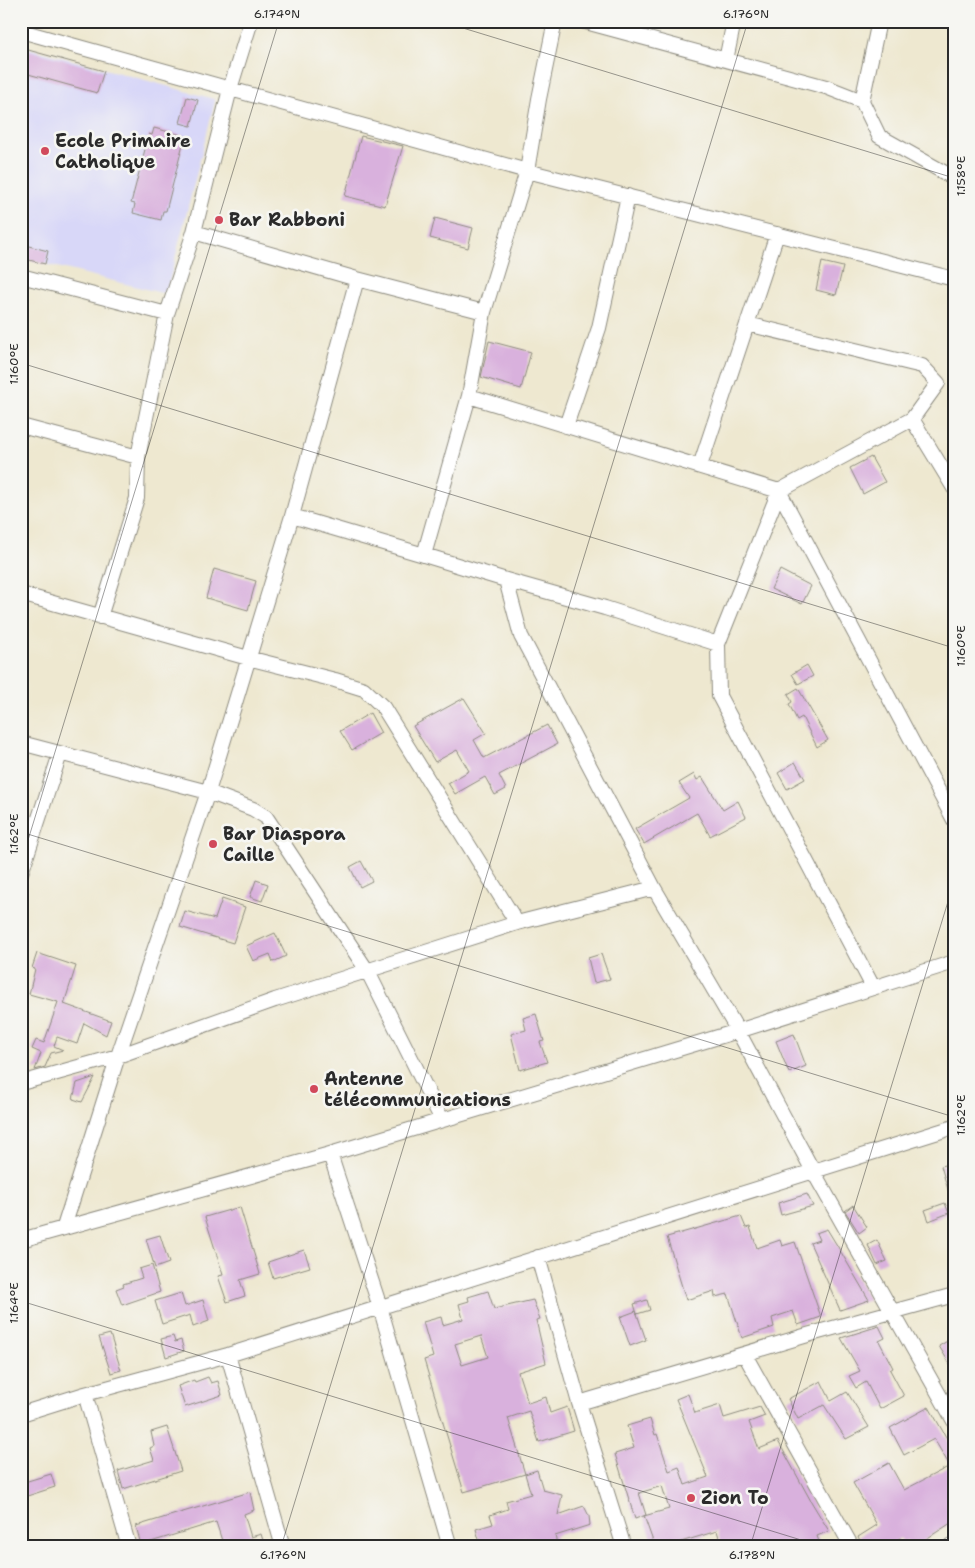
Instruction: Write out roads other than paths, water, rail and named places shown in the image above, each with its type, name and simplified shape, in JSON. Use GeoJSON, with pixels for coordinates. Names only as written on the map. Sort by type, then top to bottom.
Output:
{"type":"FeatureCollection","features":[{"type":"Feature","properties":{"kind":"street"},"geometry":{"type":"LineString","coordinates":[[100,617],[136,498],[138,457],[167,314],[194,232],[230,89],[251,21]]}},
{"type":"Feature","properties":{"kind":"street"},"geometry":{"type":"LineString","coordinates":[[424,555],[469,396],[484,312],[527,171],[555,21]]}},
{"type":"Feature","properties":{"kind":"street"},"geometry":{"type":"LineString","coordinates":[[582,21],[826,87],[862,101]]}},
{"type":"Feature","properties":{"kind":"street"},"geometry":{"type":"LineString","coordinates":[[726,60],[734,21]]}},
{"type":"Feature","properties":{"kind":"street"},"geometry":{"type":"LineString","coordinates":[[879,21],[862,101],[879,136],[954,177]]}},
{"type":"Feature","properties":{"kind":"street"},"geometry":{"type":"LineString","coordinates":[[21,32],[527,171],[954,279]]}},
{"type":"Feature","properties":{"kind":"street"},"geometry":{"type":"LineString","coordinates":[[566,426],[599,328],[628,196]]}},
{"type":"Feature","properties":{"kind":"street"},"geometry":{"type":"LineString","coordinates":[[194,232],[357,279],[484,312]]}},
{"type":"Feature","properties":{"kind":"street"},"geometry":{"type":"LineString","coordinates":[[700,466],[777,234]]}},
{"type":"Feature","properties":{"kind":"street"},"geometry":{"type":"LineString","coordinates":[[21,276],[167,314]]}},
{"type":"Feature","properties":{"kind":"street"},"geometry":{"type":"LineString","coordinates":[[64,1227],[118,1056],[208,792],[292,516],[357,279]]}},
{"type":"Feature","properties":{"kind":"street"},"geometry":{"type":"LineString","coordinates":[[747,324],[922,366],[938,383],[912,419],[778,491],[718,644],[719,696],[873,987]]}},
{"type":"Feature","properties":{"kind":"street"},"geometry":{"type":"LineString","coordinates":[[469,396],[778,491],[954,820]]}},
{"type":"Feature","properties":{"kind":"street"},"geometry":{"type":"LineString","coordinates":[[912,419],[954,488]]}},
{"type":"Feature","properties":{"kind":"street"},"geometry":{"type":"LineString","coordinates":[[21,426],[138,457]]}},
{"type":"Feature","properties":{"kind":"street"},"geometry":{"type":"LineString","coordinates":[[292,516],[605,608],[718,644]]}},
{"type":"Feature","properties":{"kind":"street"},"geometry":{"type":"LineString","coordinates":[[506,580],[521,636],[654,888],[738,1031],[891,1312],[954,1421]]}},
{"type":"Feature","properties":{"kind":"street"},"geometry":{"type":"LineString","coordinates":[[21,594],[364,689],[383,707],[517,923]]}},
{"type":"Feature","properties":{"kind":"street"},"geometry":{"type":"LineString","coordinates":[[21,744],[208,792],[253,808],[266,818],[368,972],[442,1120]]}},
{"type":"Feature","properties":{"kind":"street"},"geometry":{"type":"LineString","coordinates":[[21,873],[60,754]]}},
{"type":"Feature","properties":{"kind":"street"},"geometry":{"type":"LineString","coordinates":[[21,1083],[118,1056],[275,1000],[368,972],[517,923],[654,888]]}},
{"type":"Feature","properties":{"kind":"street"},"geometry":{"type":"LineString","coordinates":[[21,1240],[330,1154],[738,1031],[954,962]]}},
{"type":"Feature","properties":{"kind":"street"},"geometry":{"type":"LineString","coordinates":[[21,1414],[85,1394],[228,1355],[954,1127]]}},
{"type":"Feature","properties":{"kind":"street"},"geometry":{"type":"LineString","coordinates":[[330,1154],[380,1307],[450,1547]]}},
{"type":"Feature","properties":{"kind":"street"},"geometry":{"type":"LineString","coordinates":[[538,1257],[579,1403],[624,1547]]}},
{"type":"Feature","properties":{"kind":"street"},"geometry":{"type":"LineString","coordinates":[[579,1403],[810,1334],[954,1295]]}},
{"type":"Feature","properties":{"kind":"street"},"geometry":{"type":"LineString","coordinates":[[228,1355],[283,1547]]}},
{"type":"Feature","properties":{"kind":"street"},"geometry":{"type":"LineString","coordinates":[[744,1355],[852,1547]]}},
{"type":"Feature","properties":{"kind":"street"},"geometry":{"type":"LineString","coordinates":[[85,1394],[129,1547]]}},
{"type":"Feature","properties":{"kind":"street"},"geometry":{"type":"LineString","coordinates":[[949,1547],[954,1544]]}},
{"type":"Feature","properties":{"kind":"place","name":"Ecole Primaire Catholique"},"geometry":{"type":"Point","coordinates":[45,151]}},
{"type":"Feature","properties":{"kind":"place","name":"Bar Rabboni"},"geometry":{"type":"Point","coordinates":[219,220]}},
{"type":"Feature","properties":{"kind":"place","name":"Bar Diaspora Caille"},"geometry":{"type":"Point","coordinates":[213,844]}},
{"type":"Feature","properties":{"kind":"place","name":"Antenne télécommunications"},"geometry":{"type":"Point","coordinates":[314,1089]}},
{"type":"Feature","properties":{"kind":"place","name":"Zion To"},"geometry":{"type":"Point","coordinates":[691,1498]}}]}
